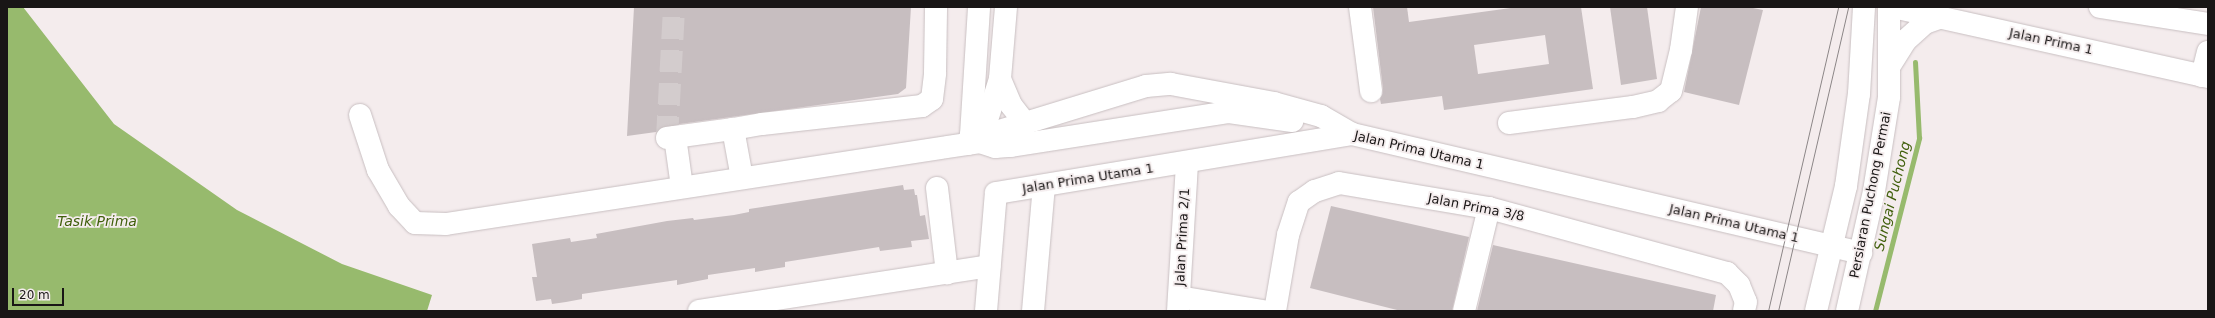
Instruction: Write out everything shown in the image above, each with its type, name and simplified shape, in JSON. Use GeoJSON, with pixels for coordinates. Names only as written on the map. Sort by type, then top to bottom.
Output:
{"type":"FeatureCollection","features":[{"type":"Feature","properties":{"kind":"street"},"geometry":{"type":"LineString","coordinates":[[682,187],[671,138],[762,124],[922,106],[932,99],[935,73],[936,7]]}},
{"type":"Feature","properties":{"kind":"street"},"geometry":{"type":"LineString","coordinates":[[974,143],[971,135],[979,7]]}},
{"type":"Feature","properties":{"kind":"street"},"geometry":{"type":"LineString","coordinates":[[974,143],[1000,79],[1006,7]]}},
{"type":"Feature","properties":{"kind":"street"},"geometry":{"type":"LineString","coordinates":[[1360,7],[1372,91]]}},
{"type":"Feature","properties":{"kind":"street"},"geometry":{"type":"LineString","coordinates":[[1509,123],[1633,107],[1658,101],[1671,91],[1681,50],[1687,7]]}},
{"type":"Feature","properties":{"kind":"street","name":"Persiaran Puchong Permai"},"geometry":{"type":"LineString","coordinates":[[1816,311],[1846,186],[1859,94],[1864,7]]}},
{"type":"Feature","properties":{"kind":"street","name":"Persiaran Puchong Permai"},"geometry":{"type":"LineString","coordinates":[[1847,311],[1874,191],[1888,104],[1889,7]]}},
{"type":"Feature","properties":{"kind":"street","name":"Jalan Prima 1"},"geometry":{"type":"LineString","coordinates":[[1893,7],[1933,12],[2205,76]]}},
{"type":"Feature","properties":{"kind":"street"},"geometry":{"type":"LineString","coordinates":[[2104,8],[2208,24]]}},
{"type":"Feature","properties":{"kind":"street"},"geometry":{"type":"LineString","coordinates":[[1889,67],[1906,40],[1925,23],[1933,12]]}},
{"type":"Feature","properties":{"kind":"street"},"geometry":{"type":"LineString","coordinates":[[2205,76],[2208,52]]}},
{"type":"Feature","properties":{"kind":"street"},"geometry":{"type":"LineString","coordinates":[[1000,79],[1010,105],[1026,124]]}},
{"type":"Feature","properties":{"kind":"street"},"geometry":{"type":"LineString","coordinates":[[974,143],[996,132],[1026,124],[1112,95],[1146,86],[1171,84],[1274,103],[1315,114],[1352,134]]}},
{"type":"Feature","properties":{"kind":"street"},"geometry":{"type":"LineString","coordinates":[[360,115],[378,170],[399,206],[415,223],[446,224],[974,143],[995,146],[1011,146],[1229,112],[1304,124],[1318,140]]}},
{"type":"Feature","properties":{"kind":"street"},"geometry":{"type":"LineString","coordinates":[[733,129],[742,178]]}},
{"type":"Feature","properties":{"kind":"street","name":"Jalan Prima Utama 1"},"geometry":{"type":"LineString","coordinates":[[986,311],[996,193],[1352,134],[1861,253]]}},
{"type":"Feature","properties":{"kind":"street","name":"Jalan Prima 2/1"},"geometry":{"type":"LineString","coordinates":[[1179,304],[1187,162]]}},
{"type":"Feature","properties":{"kind":"street","name":"Jalan Prima 3/8"},"geometry":{"type":"LineString","coordinates":[[1275,311],[1290,228],[1299,202],[1315,191],[1339,183],[1490,208],[1727,272],[1739,285],[1745,306]]}},
{"type":"Feature","properties":{"kind":"street"},"geometry":{"type":"LineString","coordinates":[[1033,311],[1044,186]]}},
{"type":"Feature","properties":{"kind":"street"},"geometry":{"type":"LineString","coordinates":[[937,188],[947,273]]}},
{"type":"Feature","properties":{"kind":"street"},"geometry":{"type":"LineString","coordinates":[[1464,311],[1490,208]]}},
{"type":"Feature","properties":{"kind":"street"},"geometry":{"type":"LineString","coordinates":[[699,311],[740,308],[990,266]]}},
{"type":"Feature","properties":{"kind":"street"},"geometry":{"type":"LineString","coordinates":[[1179,304],[1263,311]]}},
{"type":"Feature","properties":{"kind":"water","name":"Tasik Prima"},"geometry":{"type":"Polygon","coordinates":[[[7,7],[23,7],[114,124],[237,210],[342,264],[432,295],[427,311],[7,311],[7,7]]]}},
{"type":"Feature","properties":{"kind":"building"},"geometry":{"type":"Polygon","coordinates":[[[634,7],[911,7],[906,88],[898,94],[665,126],[656,132],[627,136],[634,7]]]}},
{"type":"Feature","properties":{"kind":"building"},"geometry":{"type":"Polygon","coordinates":[[[1373,7],[1407,7],[1409,22],[1518,7],[1581,7],[1593,89],[1444,110],[1442,96],[1381,104],[1380,99],[1383,89],[1373,7]],[[1545,35],[1474,45],[1478,74],[1549,64],[1545,35]]]}},
{"type":"Feature","properties":{"kind":"building"},"geometry":{"type":"Polygon","coordinates":[[[1610,7],[1647,7],[1657,79],[1621,85],[1610,7]]]}},
{"type":"Feature","properties":{"kind":"building"},"geometry":{"type":"Polygon","coordinates":[[[1701,7],[1748,7],[1763,10],[1739,105],[1684,92],[1701,7]]]}},
{"type":"Feature","properties":{"kind":"building"},"geometry":{"type":"Polygon","coordinates":[[[903,185],[904,190],[914,189],[915,195],[917,195],[920,216],[925,215],[929,239],[911,241],[912,247],[880,251],[879,247],[785,262],[785,267],[755,272],[755,268],[708,275],[708,279],[677,285],[677,280],[582,294],[582,299],[566,302],[552,304],[551,299],[536,301],[532,277],[537,277],[532,244],[570,238],[571,242],[597,238],[596,234],[667,221],[693,218],[694,220],[734,215],[749,212],[749,209],[903,185]]]}},
{"type":"Feature","properties":{"kind":"building"},"geometry":{"type":"Polygon","coordinates":[[[1331,206],[1469,237],[1452,311],[1401,311],[1310,288],[1331,206]]]}},
{"type":"Feature","properties":{"kind":"building"},"geometry":{"type":"Polygon","coordinates":[[[1493,245],[1716,295],[1713,311],[1477,311],[1493,245]]]}},
{"type":"Feature","properties":{"kind":"waterway","name":"Sungai Puchong"},"geometry":{"type":"LineString","coordinates":[[1875,311],[1919,138],[1915,62]]}},
{"type":"Feature","properties":{"kind":"tunnel"},"geometry":{"type":"LineString","coordinates":[[667,138],[674,7]]}},
{"type":"Feature","properties":{"kind":"tram line"},"geometry":{"type":"LineString","coordinates":[[1768,311],[1838,7]]}},
{"type":"Feature","properties":{"kind":"tram line"},"geometry":{"type":"LineString","coordinates":[[1778,311],[1848,7]]}}]}
